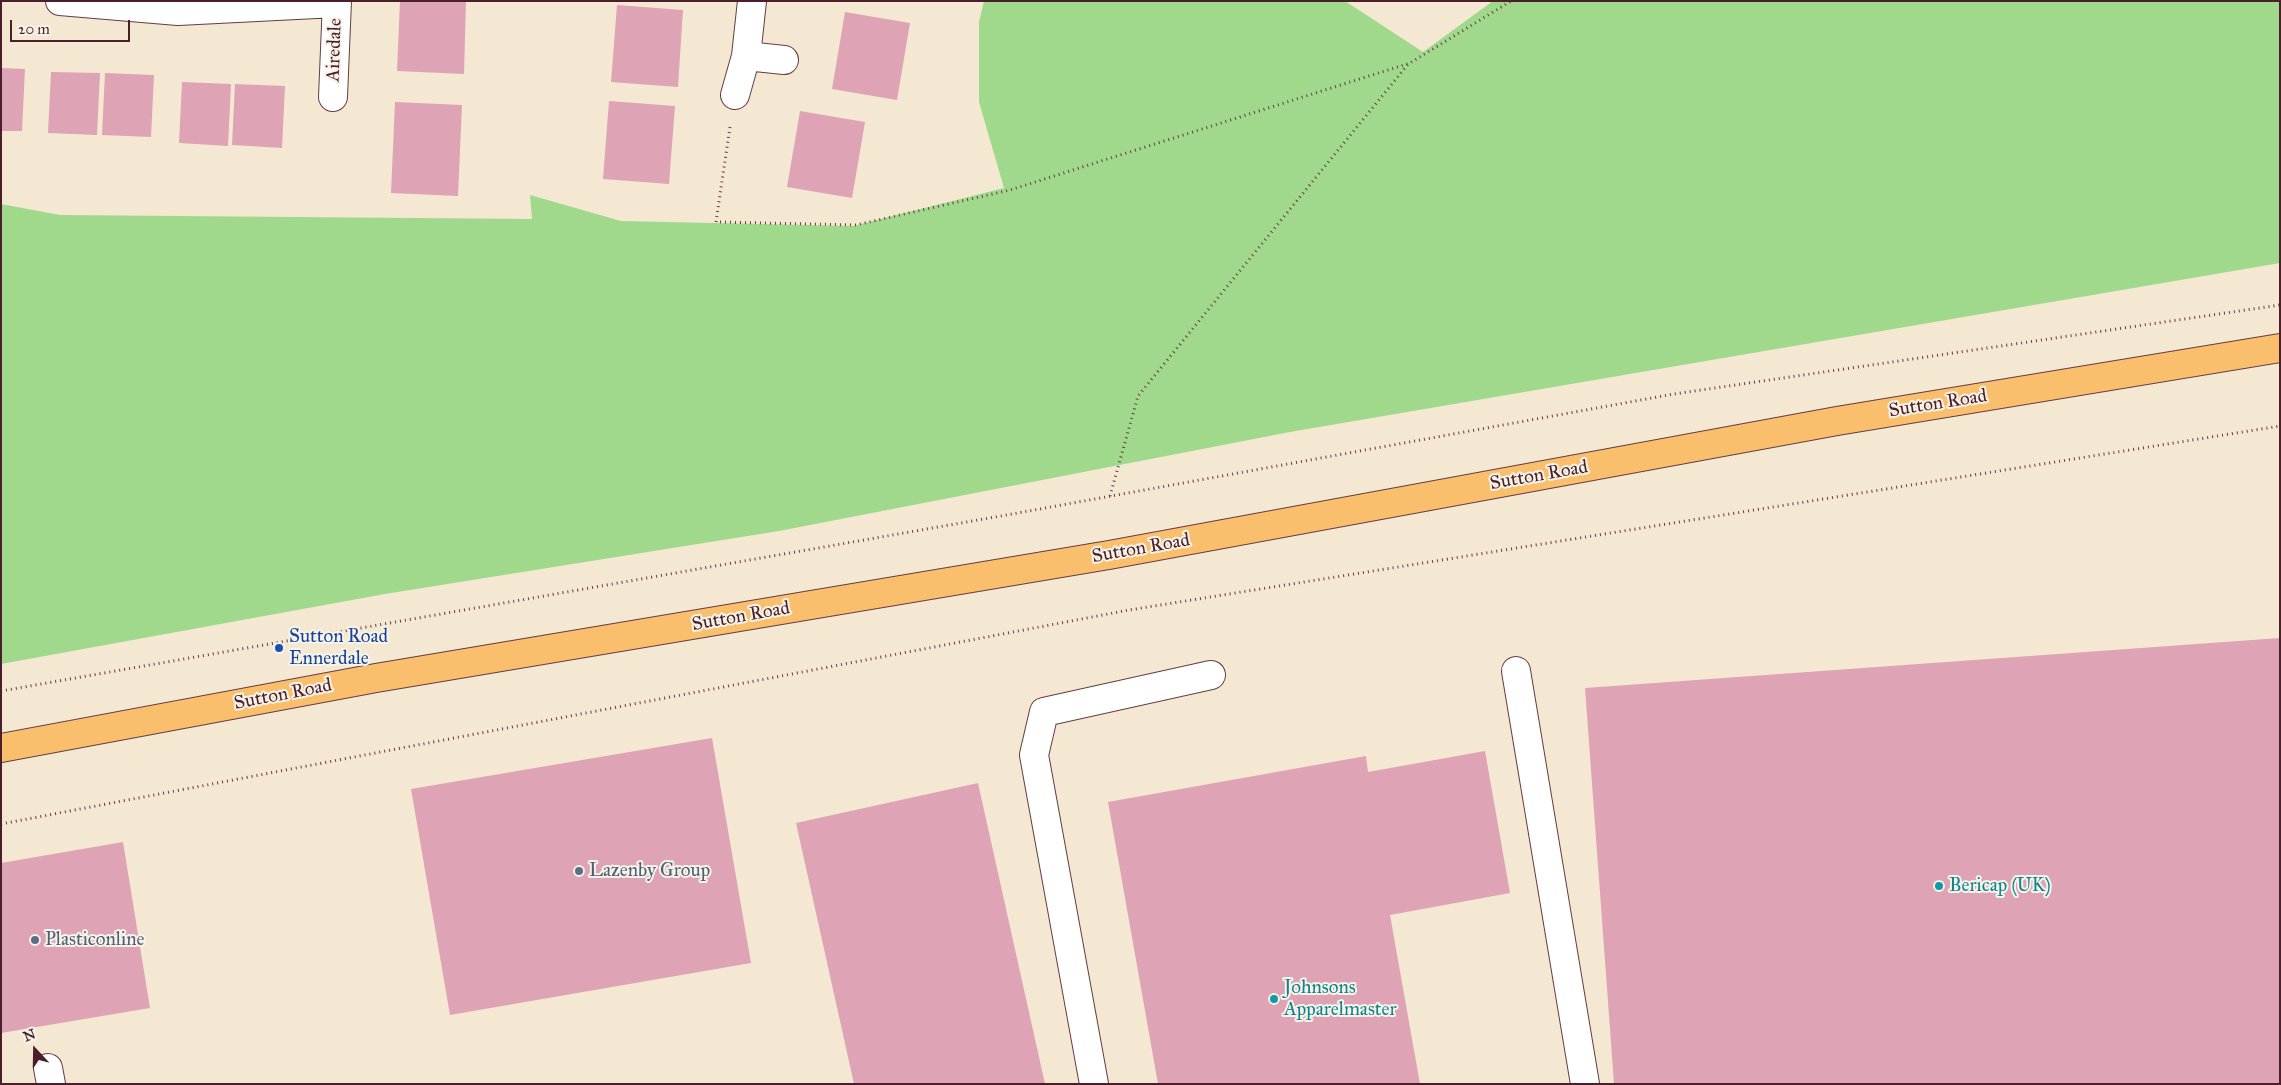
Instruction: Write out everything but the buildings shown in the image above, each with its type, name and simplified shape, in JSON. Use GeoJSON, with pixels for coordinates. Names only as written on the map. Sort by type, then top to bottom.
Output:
{"type":"FeatureCollection","features":[{"type":"Feature","properties":{"kind":"highway","name":"Sutton Road"},"geometry":{"type":"LineString","coordinates":[[1,748],[376,678],[1109,555],[1837,421],[2280,348]]}},
{"type":"Feature","properties":{"kind":"street","name":"Airedale"},"geometry":{"type":"LineString","coordinates":[[60,1],[178,11],[337,2],[333,97]]}},
{"type":"Feature","properties":{"kind":"street"},"geometry":{"type":"LineString","coordinates":[[735,95],[746,56],[752,1]]}},
{"type":"Feature","properties":{"kind":"street"},"geometry":{"type":"LineString","coordinates":[[746,56],[784,60]]}},
{"type":"Feature","properties":{"kind":"street"},"geometry":{"type":"LineString","coordinates":[[1516,671],[1585,1084]]}},
{"type":"Feature","properties":{"kind":"street"},"geometry":{"type":"LineString","coordinates":[[1094,1084],[1034,755],[1044,712],[1211,675]]}},
{"type":"Feature","properties":{"kind":"path"},"geometry":{"type":"LineString","coordinates":[[735,95],[716,222],[856,225],[1010,190],[1410,63],[1511,1]]}},
{"type":"Feature","properties":{"kind":"path"},"geometry":{"type":"LineString","coordinates":[[1110,496],[1138,396],[1410,63]]}},
{"type":"Feature","properties":{"kind":"path"},"geometry":{"type":"LineString","coordinates":[[1,691],[1110,496],[1674,394],[2280,305]]}},
{"type":"Feature","properties":{"kind":"path"},"geometry":{"type":"LineString","coordinates":[[1,824],[1129,610],[2280,426]]}},
{"type":"Feature","properties":{"kind":"green space"},"geometry":{"type":"Polygon","coordinates":[[[984,1],[1345,1],[1423,52],[1493,1],[2280,1],[2280,263],[1290,432],[779,531],[385,594],[1,664],[1,204],[60,215],[532,219],[530,195],[621,221],[853,226],[1004,188],[979,102],[979,22],[984,1]]]}},
{"type":"Feature","properties":{"kind":"place","name":"Sutton Road Ennerdale"},"geometry":{"type":"Point","coordinates":[279,648]}},
{"type":"Feature","properties":{"kind":"place","name":"Lazenby Group"},"geometry":{"type":"Point","coordinates":[579,871]}},
{"type":"Feature","properties":{"kind":"place","name":"Bericap (UK)"},"geometry":{"type":"Point","coordinates":[1939,886]}},
{"type":"Feature","properties":{"kind":"place","name":"Plasticonline"},"geometry":{"type":"Point","coordinates":[35,940]}},
{"type":"Feature","properties":{"kind":"place","name":"Johnsons Apparelmaster"},"geometry":{"type":"Point","coordinates":[1274,999]}}]}
